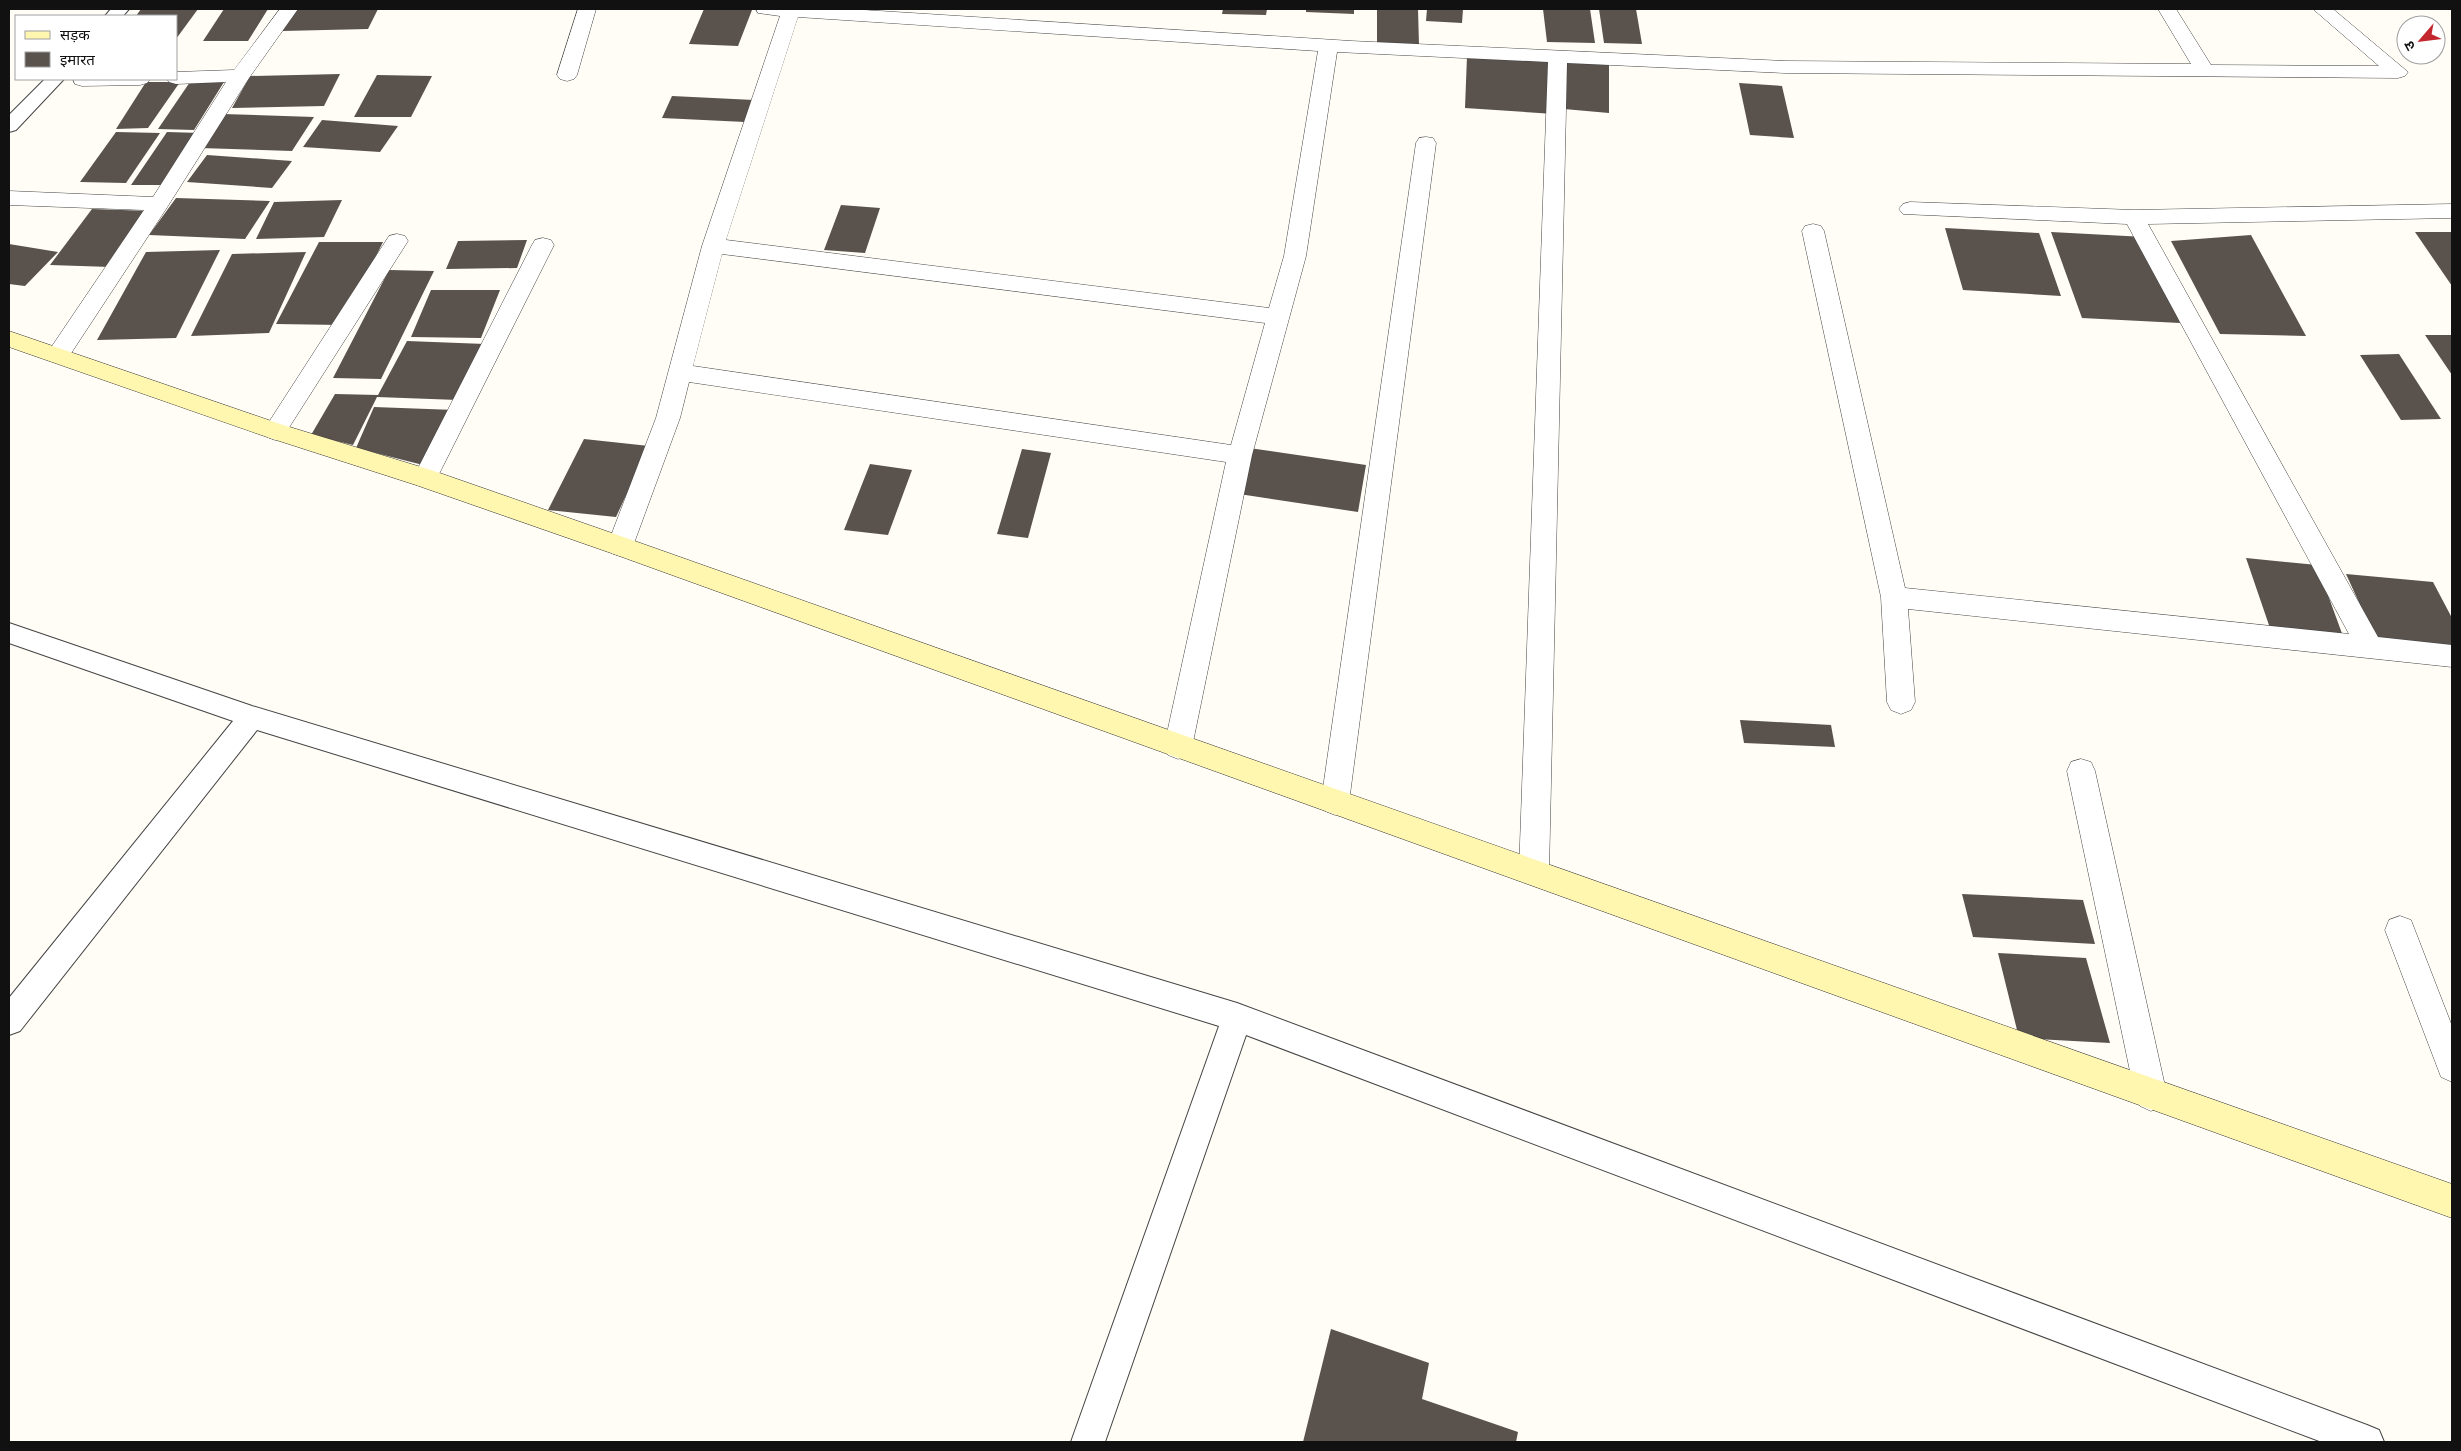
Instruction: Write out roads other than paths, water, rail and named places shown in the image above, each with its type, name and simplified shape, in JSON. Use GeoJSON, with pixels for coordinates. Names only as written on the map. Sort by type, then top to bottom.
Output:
{"type":"FeatureCollection","features":[{"type":"Feature","properties":{"kind":"street"},"geometry":{"type":"LineString","coordinates":[[58,355],[159,204],[240,76],[289,9]]}},
{"type":"Feature","properties":{"kind":"street"},"geometry":{"type":"LineString","coordinates":[[567,75],[587,9]]}},
{"type":"Feature","properties":{"kind":"street"},"geometry":{"type":"LineString","coordinates":[[765,9],[1328,45],[1785,67],[2398,72],[2322,9]]}},
{"type":"Feature","properties":{"kind":"street"},"geometry":{"type":"LineString","coordinates":[[2167,9],[2205,71]]}},
{"type":"Feature","properties":{"kind":"street"},"geometry":{"type":"LineString","coordinates":[[620,546],[668,418],[713,246],[791,10]]}},
{"type":"Feature","properties":{"kind":"street"},"geometry":{"type":"LineString","coordinates":[[1178,747],[1240,455],[1294,256],[1328,45]]}},
{"type":"Feature","properties":{"kind":"street"},"geometry":{"type":"LineString","coordinates":[[1534,872],[1558,56]]}},
{"type":"Feature","properties":{"kind":"street"},"geometry":{"type":"LineString","coordinates":[[178,78],[240,76]]}},
{"type":"Feature","properties":{"kind":"street"},"geometry":{"type":"LineString","coordinates":[[1335,802],[1426,143]]}},
{"type":"Feature","properties":{"kind":"street"},"geometry":{"type":"LineString","coordinates":[[9,198],[159,204]]}},
{"type":"Feature","properties":{"kind":"street"},"geometry":{"type":"LineString","coordinates":[[1910,209],[2134,217],[2452,211]]}},
{"type":"Feature","properties":{"kind":"street"},"geometry":{"type":"LineString","coordinates":[[2134,217],[2371,649]]}},
{"type":"Feature","properties":{"kind":"street"},"geometry":{"type":"LineString","coordinates":[[1813,230],[1894,597],[1900,702]]}},
{"type":"Feature","properties":{"kind":"street"},"geometry":{"type":"LineString","coordinates":[[275,431],[396,241]]}},
{"type":"Feature","properties":{"kind":"street"},"geometry":{"type":"LineString","coordinates":[[425,478],[543,246]]}},
{"type":"Feature","properties":{"kind":"street"},"geometry":{"type":"LineString","coordinates":[[713,246],[1278,317]]}},
{"type":"Feature","properties":{"kind":"street"},"geometry":{"type":"LineString","coordinates":[[9,339],[275,431],[425,478],[620,546],[1178,747],[1534,872],[2151,1095],[2452,1201]]}},
{"type":"Feature","properties":{"kind":"street"},"geometry":{"type":"LineString","coordinates":[[680,372],[1240,455]]}},
{"type":"Feature","properties":{"kind":"street"},"geometry":{"type":"LineString","coordinates":[[1894,597],[2371,649],[2452,656]]}},
{"type":"Feature","properties":{"kind":"street"},"geometry":{"type":"LineString","coordinates":[[2081,771],[2151,1095]]}},
{"type":"Feature","properties":{"kind":"street"},"geometry":{"type":"LineString","coordinates":[[2400,930],[2452,1066]]}},
{"type":"Feature","properties":{"kind":"lane"},"geometry":{"type":"LineString","coordinates":[[9,126],[54,80]]}},
{"type":"Feature","properties":{"kind":"lane"},"geometry":{"type":"LineString","coordinates":[[9,633],[252,717],[1237,1017],[2367,1442]]}},
{"type":"Feature","properties":{"kind":"lane"},"geometry":{"type":"LineString","coordinates":[[9,1021],[252,717]]}},
{"type":"Feature","properties":{"kind":"lane"},"geometry":{"type":"LineString","coordinates":[[1088,1442],[1237,1017]]}}]}
